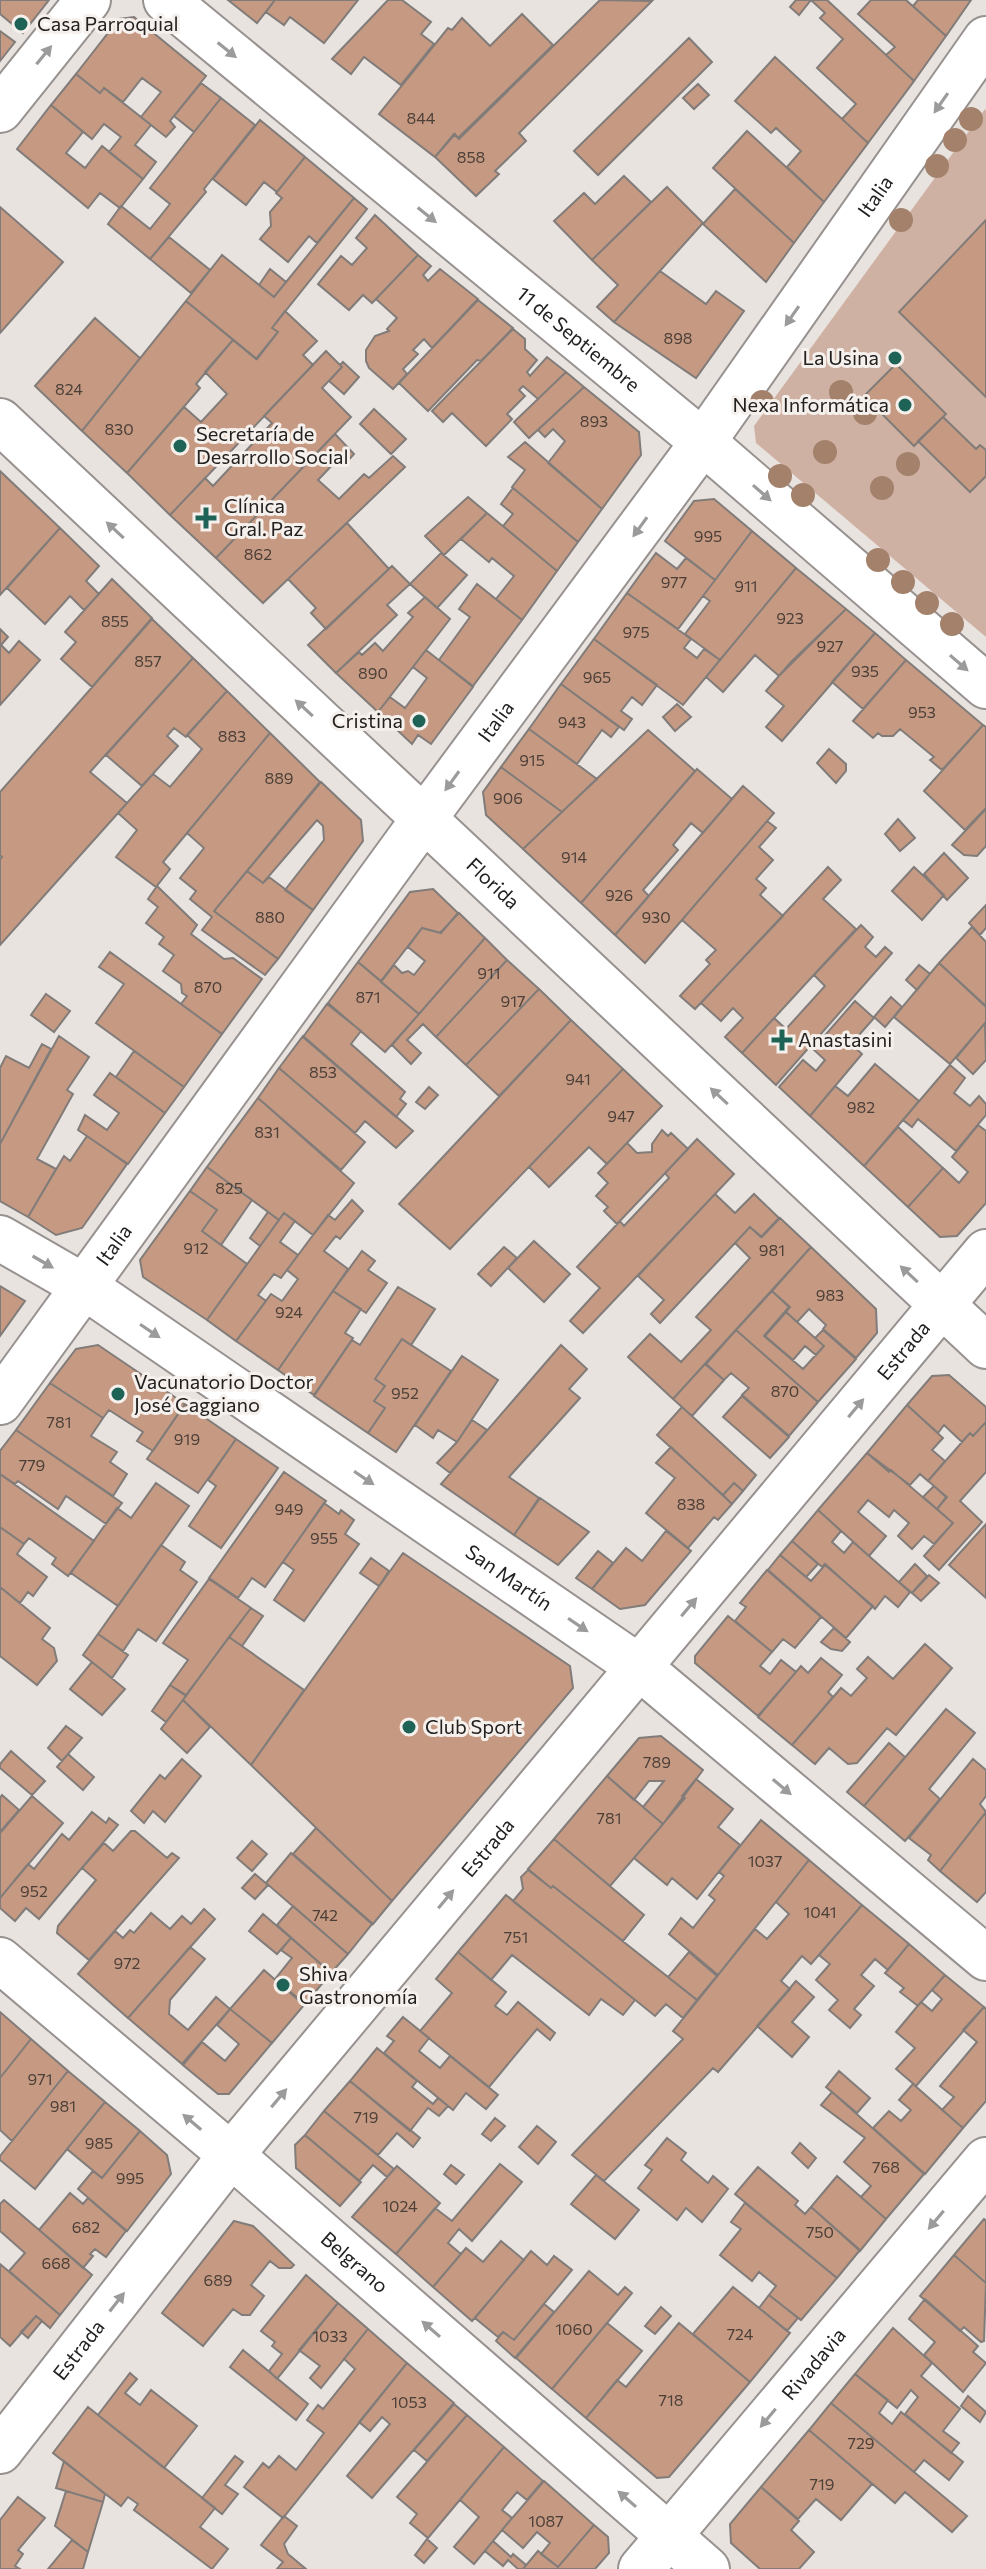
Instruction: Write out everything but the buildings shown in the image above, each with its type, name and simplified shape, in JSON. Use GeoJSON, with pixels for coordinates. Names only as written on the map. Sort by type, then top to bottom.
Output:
{"type":"FeatureCollection","features":[{"type":"Feature","properties":{"kind":"street"},"geometry":{"type":"LineString","coordinates":[[0,110],[88,0]]}},
{"type":"Feature","properties":{"kind":"street","name":"11 de Septiembre"},"geometry":{"type":"LineString","coordinates":[[166,0],[703,442],[986,686]]}},
{"type":"Feature","properties":{"kind":"street","name":"Italia"},"geometry":{"type":"LineString","coordinates":[[0,1402],[423,820],[703,442],[986,39]]}},
{"type":"Feature","properties":{"kind":"street","name":"Florida"},"geometry":{"type":"LineString","coordinates":[[0,421],[986,1346]]}},
{"type":"Feature","properties":{"kind":"street","name":"San Martín"},"geometry":{"type":"LineString","coordinates":[[0,1238],[85,1287],[639,1667],[986,1958]]}},
{"type":"Feature","properties":{"kind":"street","name":"Estrada"},"geometry":{"type":"LineString","coordinates":[[0,2451],[231,2155],[986,1252]]}},
{"type":"Feature","properties":{"kind":"street","name":"Belgrano"},"geometry":{"type":"LineString","coordinates":[[0,1960],[231,2155],[707,2569]]}},
{"type":"Feature","properties":{"kind":"street","name":"Rivadavia"},"geometry":{"type":"LineString","coordinates":[[641,2569],[986,2160]]}},
{"type":"Feature","properties":{"kind":"shaded area","name":"La Usina"},"geometry":{"type":"Polygon","coordinates":[[[985,109],[986,637],[756,443],[754,426],[985,109]]]}},
{"type":"Feature","properties":{"kind":"place","name":"Casa Parroquial"},"geometry":{"type":"Point","coordinates":[21,24]}},
{"type":"Feature","properties":{"kind":"place","name":"La Usina"},"geometry":{"type":"Point","coordinates":[895,358]}},
{"type":"Feature","properties":{"kind":"place","name":"Nexa Informática"},"geometry":{"type":"Point","coordinates":[905,405]}},
{"type":"Feature","properties":{"kind":"place","name":"Secretaría de Desarrollo Social"},"geometry":{"type":"Point","coordinates":[180,446]}},
{"type":"Feature","properties":{"kind":"place","name":"Clínica Gral. Paz"},"geometry":{"type":"Point","coordinates":[206,518]}},
{"type":"Feature","properties":{"kind":"place","name":"Cristina"},"geometry":{"type":"Point","coordinates":[419,721]}},
{"type":"Feature","properties":{"kind":"place","name":"Anastasini"},"geometry":{"type":"Point","coordinates":[782,1040]}},
{"type":"Feature","properties":{"kind":"place","name":"Vacunatorio Doctor José Caggiano"},"geometry":{"type":"Point","coordinates":[118,1394]}},
{"type":"Feature","properties":{"kind":"place","name":"Club Sport"},"geometry":{"type":"Point","coordinates":[409,1727]}},
{"type":"Feature","properties":{"kind":"place","name":"Shiva Gastronomía"},"geometry":{"type":"Point","coordinates":[283,1985]}}]}
